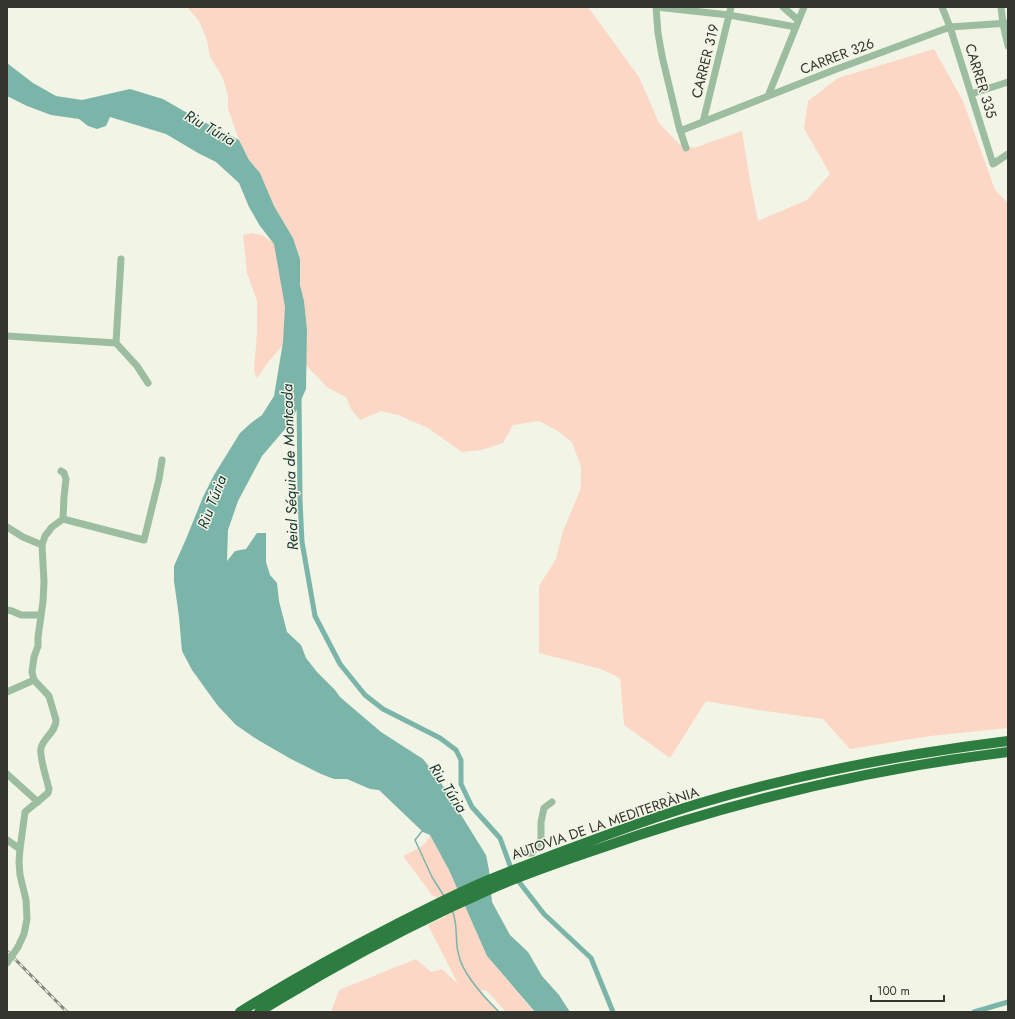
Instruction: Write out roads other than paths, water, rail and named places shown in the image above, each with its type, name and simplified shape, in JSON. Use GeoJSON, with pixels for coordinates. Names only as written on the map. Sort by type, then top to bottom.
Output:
{"type":"FeatureCollection","features":[{"type":"Feature","properties":{"kind":"highway","name":"AUTOVIA DE LA MEDITERRÀNIA"},"geometry":{"type":"LineString","coordinates":[[240,1012],[339,954],[437,913],[629,826],[698,804],[848,766],[917,754],[1008,741]]}},
{"type":"Feature","properties":{"kind":"highway","name":"AUTOVIA DE LA MEDITERRÀNIA"},"geometry":{"type":"LineString","coordinates":[[557,858],[783,793],[859,776],[1008,752]]}},
{"type":"Feature","properties":{"kind":"highway","name":"AUTOVIA DE LA MEDITERRÀNIA"},"geometry":{"type":"LineString","coordinates":[[259,1012],[344,963],[389,933]]}},
{"type":"Feature","properties":{"kind":"street"},"geometry":{"type":"LineString","coordinates":[[686,148],[680,131],[662,56],[656,7],[797,24]]}},
{"type":"Feature","properties":{"kind":"street","name":"CARRER 319"},"geometry":{"type":"LineString","coordinates":[[703,122],[731,7]]}},
{"type":"Feature","properties":{"kind":"street"},"geometry":{"type":"LineString","coordinates":[[783,7],[797,24]]}},
{"type":"Feature","properties":{"kind":"street"},"geometry":{"type":"LineString","coordinates":[[768,96],[804,7]]}},
{"type":"Feature","properties":{"kind":"street","name":"CARRER 335"},"geometry":{"type":"LineString","coordinates":[[942,7],[950,27],[993,164],[1008,154]]}},
{"type":"Feature","properties":{"kind":"street"},"geometry":{"type":"LineString","coordinates":[[1001,7],[1008,46]]}},
{"type":"Feature","properties":{"kind":"street","name":"CARRER 326"},"geometry":{"type":"LineString","coordinates":[[680,131],[834,70],[950,27],[1005,24]]}},
{"type":"Feature","properties":{"kind":"street"},"geometry":{"type":"LineString","coordinates":[[971,94],[1008,82]]}},
{"type":"Feature","properties":{"kind":"street"},"geometry":{"type":"LineString","coordinates":[[116,343],[121,259]]}},
{"type":"Feature","properties":{"kind":"street"},"geometry":{"type":"LineString","coordinates":[[7,336],[116,343],[137,366],[148,383]]}},
{"type":"Feature","properties":{"kind":"street"},"geometry":{"type":"LineString","coordinates":[[63,519],[144,540],[160,480],[162,460]]}},
{"type":"Feature","properties":{"kind":"street"},"geometry":{"type":"LineString","coordinates":[[61,471],[64,473],[66,479],[63,519]]}},
{"type":"Feature","properties":{"kind":"street"},"geometry":{"type":"LineString","coordinates":[[7,963],[18,947],[24,934],[27,919],[26,900],[20,875],[20,849],[25,812],[48,793],[49,789],[41,751],[43,744],[54,729],[56,720],[48,696],[34,680],[32,672],[34,657],[38,646],[44,582],[42,545],[45,536],[52,527],[63,519]]}},
{"type":"Feature","properties":{"kind":"street"},"geometry":{"type":"LineString","coordinates":[[7,528],[42,545]]}},
{"type":"Feature","properties":{"kind":"street"},"geometry":{"type":"LineString","coordinates":[[7,610],[21,615],[41,615]]}},
{"type":"Feature","properties":{"kind":"street"},"geometry":{"type":"LineString","coordinates":[[7,692],[34,680]]}},
{"type":"Feature","properties":{"kind":"street"},"geometry":{"type":"LineString","coordinates":[[7,774],[38,802]]}},
{"type":"Feature","properties":{"kind":"street"},"geometry":{"type":"LineString","coordinates":[[518,854],[532,853],[541,841],[541,822],[544,808],[552,802]]}},
{"type":"Feature","properties":{"kind":"street"},"geometry":{"type":"LineString","coordinates":[[7,840],[20,849]]}},
{"type":"Feature","properties":{"kind":"water","name":"Riu Túria"},"geometry":{"type":"Polygon","coordinates":[[[7,63],[33,83],[56,96],[82,100],[130,89],[163,99],[239,140],[249,160],[260,173],[274,206],[293,238],[300,259],[300,285],[304,301],[307,329],[306,389],[291,422],[262,456],[238,501],[228,530],[227,561],[235,551],[246,549],[257,533],[266,533],[266,562],[270,575],[277,583],[279,601],[287,632],[301,645],[306,658],[340,697],[381,732],[423,759],[438,778],[486,855],[492,902],[510,935],[528,952],[542,976],[559,995],[570,1012],[535,1012],[487,956],[449,870],[430,835],[423,832],[379,790],[370,789],[347,779],[334,779],[321,774],[258,740],[236,725],[218,706],[192,670],[182,651],[174,581],[174,566],[203,497],[214,475],[240,433],[262,415],[274,396],[283,342],[285,307],[274,244],[260,226],[249,207],[239,183],[216,162],[166,134],[110,117],[106,126],[97,129],[88,126],[79,119],[51,115],[27,106],[7,96],[7,63]]]}},
{"type":"Feature","properties":{"kind":"waterway","name":"Reial Séquia de Montcada"},"geometry":{"type":"LineString","coordinates":[[299,395],[302,542],[315,616],[340,664],[365,695],[383,709],[440,738],[456,750],[461,760],[461,784],[472,807],[500,838],[512,871]]}},
{"type":"Feature","properties":{"kind":"waterway"},"geometry":{"type":"LineString","coordinates":[[423,830],[415,840],[432,877],[444,896]]}},
{"type":"Feature","properties":{"kind":"waterway","name":"Reial Séquia de Montcada"},"geometry":{"type":"LineString","coordinates":[[516,878],[544,914],[591,958],[613,1012]]}},
{"type":"Feature","properties":{"kind":"waterway"},"geometry":{"type":"LineString","coordinates":[[452,910],[461,963],[476,986],[499,1012]]}},
{"type":"Feature","properties":{"kind":"waterway","name":"Reial Séquia de Montcada"},"geometry":{"type":"LineString","coordinates":[[974,1012],[1008,1002]]}},
{"type":"Feature","properties":{"kind":"railway"},"geometry":{"type":"LineString","coordinates":[[7,951],[67,1012]]}}]}
